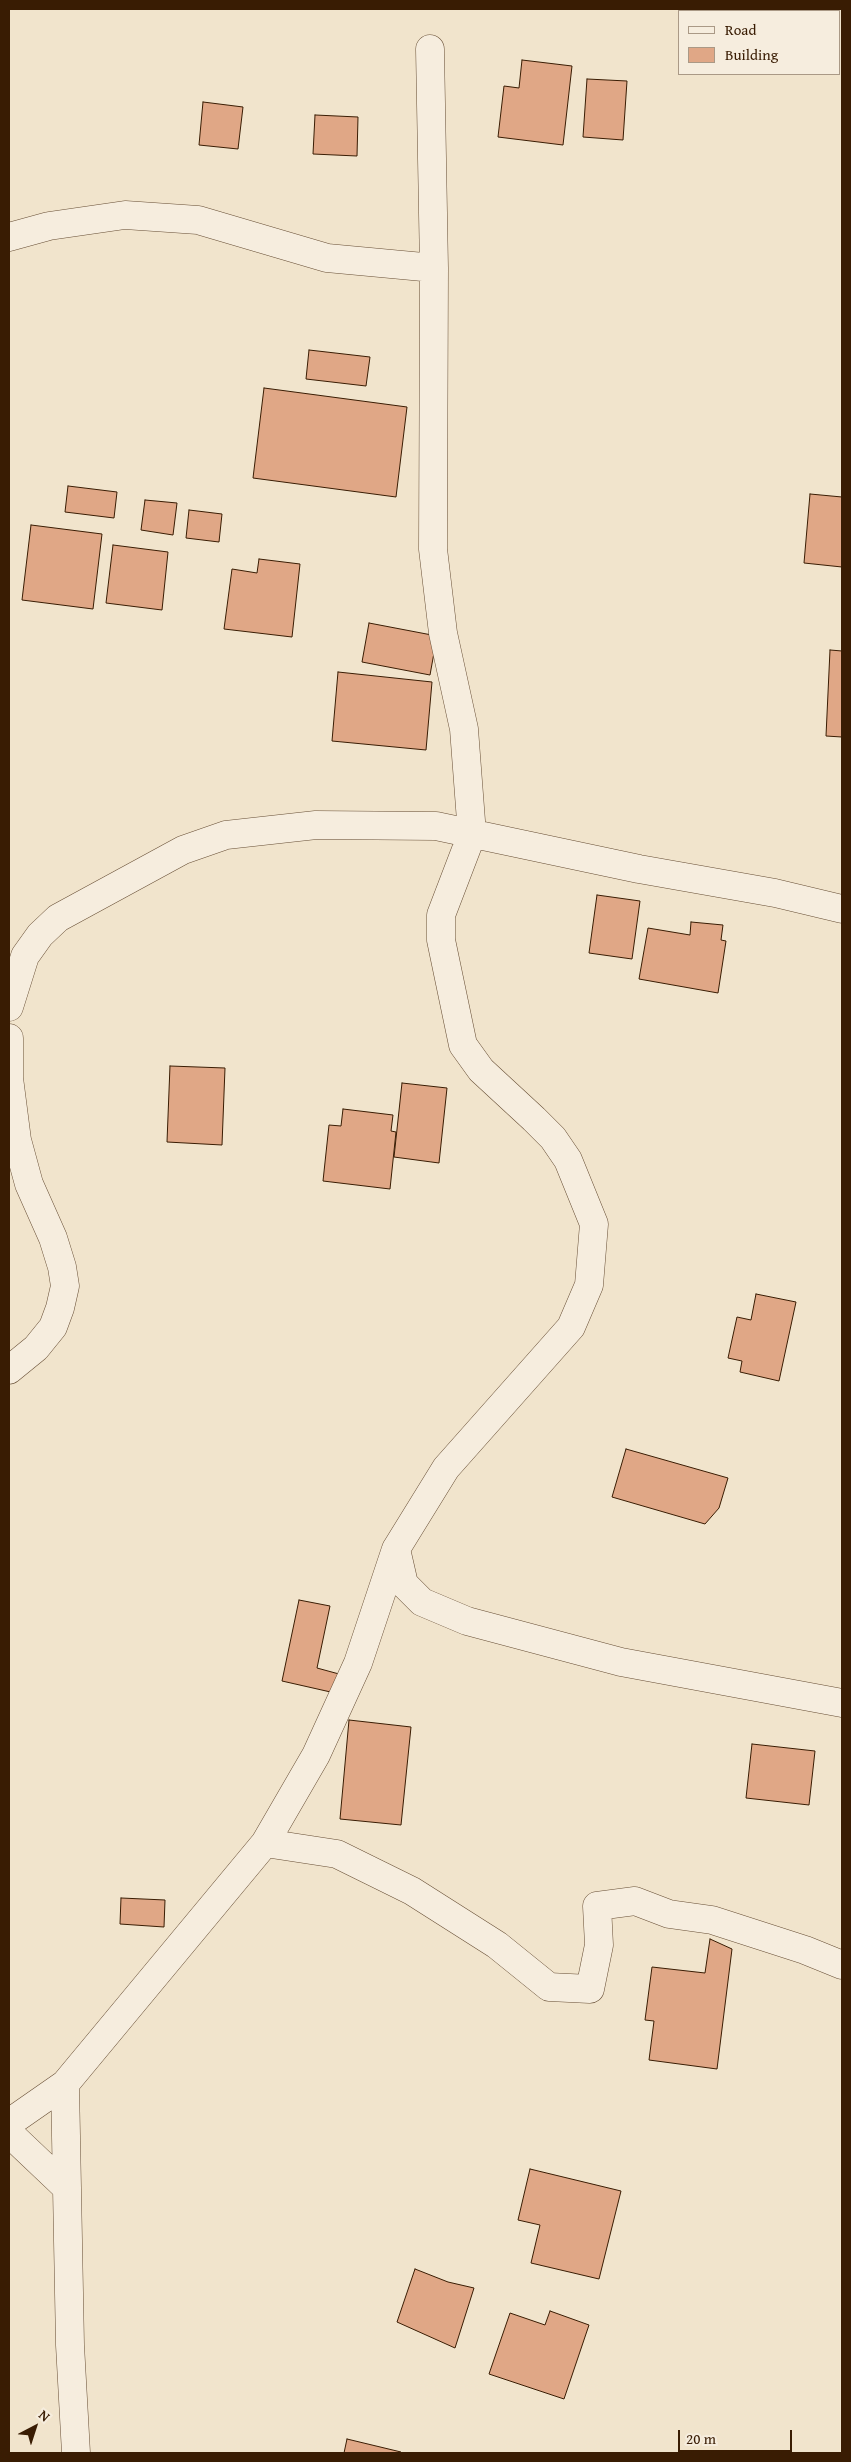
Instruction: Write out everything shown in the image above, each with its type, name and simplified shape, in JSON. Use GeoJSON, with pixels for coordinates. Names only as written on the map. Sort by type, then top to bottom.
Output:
{"type":"FeatureCollection","features":[{"type":"Feature","properties":{"kind":"street"},"geometry":{"type":"LineString","coordinates":[[9,2123],[65,2084],[265,1843],[316,1755],[358,1663],[396,1549],[446,1468],[571,1327],[589,1285],[594,1224],[568,1160],[553,1138],[481,1070],[464,1045],[441,940],[441,915],[472,834],[464,729],[443,633],[433,549],[434,268],[430,50]]}},
{"type":"Feature","properties":{"kind":"street"},"geometry":{"type":"LineString","coordinates":[[9,237],[49,226],[125,215],[198,220],[327,258],[434,268]]}},
{"type":"Feature","properties":{"kind":"street"},"geometry":{"type":"LineString","coordinates":[[9,1006],[25,956],[40,936],[58,918],[183,850],[226,836],[316,825],[436,826],[639,869],[775,893],[842,909]]}},
{"type":"Feature","properties":{"kind":"street"},"geometry":{"type":"LineString","coordinates":[[9,1038],[9,1078],[17,1140],[29,1184],[53,1238],[62,1267],[65,1286],[53,1328],[36,1348],[9,1370]]}},
{"type":"Feature","properties":{"kind":"street"},"geometry":{"type":"LineString","coordinates":[[396,1549],[404,1584],[422,1602],[467,1621],[621,1662],[842,1703]]}},
{"type":"Feature","properties":{"kind":"street"},"geometry":{"type":"LineString","coordinates":[[265,1843],[337,1854],[346,1858],[427,1901],[497,1946],[549,1987],[590,1989],[599,1945],[597,1906],[635,1902],[669,1914],[712,1920],[805,1950],[842,1965]]}},
{"type":"Feature","properties":{"kind":"street"},"geometry":{"type":"LineString","coordinates":[[65,2084],[70,2344],[76,2453]]}},
{"type":"Feature","properties":{"kind":"street"},"geometry":{"type":"LineString","coordinates":[[9,2133],[67,2188]]}},
{"type":"Feature","properties":{"kind":"building"},"geometry":{"type":"Polygon","coordinates":[[[522,60],[572,66],[563,145],[498,137],[504,86],[519,88],[522,60]]]}},
{"type":"Feature","properties":{"kind":"building"},"geometry":{"type":"Polygon","coordinates":[[[587,79],[627,81],[623,140],[583,137],[587,79]]]}},
{"type":"Feature","properties":{"kind":"building"},"geometry":{"type":"Polygon","coordinates":[[[203,102],[243,107],[238,149],[199,145],[203,102]]]}},
{"type":"Feature","properties":{"kind":"building"},"geometry":{"type":"Polygon","coordinates":[[[315,115],[358,117],[357,156],[313,154],[315,115]]]}},
{"type":"Feature","properties":{"kind":"building"},"geometry":{"type":"Polygon","coordinates":[[[309,350],[370,357],[366,386],[306,379],[309,350]]]}},
{"type":"Feature","properties":{"kind":"building"},"geometry":{"type":"Polygon","coordinates":[[[264,388],[407,407],[396,497],[253,478],[264,388]]]}},
{"type":"Feature","properties":{"kind":"building"},"geometry":{"type":"Polygon","coordinates":[[[68,486],[117,492],[114,518],[65,512],[68,486]]]}},
{"type":"Feature","properties":{"kind":"building"},"geometry":{"type":"Polygon","coordinates":[[[810,494],[842,497],[842,567],[804,563],[810,494]]]}},
{"type":"Feature","properties":{"kind":"building"},"geometry":{"type":"Polygon","coordinates":[[[145,500],[177,503],[173,535],[141,530],[145,500]]]}},
{"type":"Feature","properties":{"kind":"building"},"geometry":{"type":"Polygon","coordinates":[[[189,510],[222,514],[219,542],[186,538],[189,510]]]}},
{"type":"Feature","properties":{"kind":"building"},"geometry":{"type":"Polygon","coordinates":[[[31,525],[102,534],[93,609],[22,600],[31,525]]]}},
{"type":"Feature","properties":{"kind":"building"},"geometry":{"type":"Polygon","coordinates":[[[113,545],[168,552],[162,610],[106,603],[113,545]]]}},
{"type":"Feature","properties":{"kind":"building"},"geometry":{"type":"Polygon","coordinates":[[[259,559],[300,564],[292,637],[224,629],[232,569],[257,573],[259,559]]]}},
{"type":"Feature","properties":{"kind":"building"},"geometry":{"type":"Polygon","coordinates":[[[369,623],[437,636],[430,675],[362,662],[369,623]]]}},
{"type":"Feature","properties":{"kind":"building"},"geometry":{"type":"Polygon","coordinates":[[[830,650],[842,651],[842,737],[826,736],[830,650]]]}},
{"type":"Feature","properties":{"kind":"building"},"geometry":{"type":"Polygon","coordinates":[[[338,672],[432,682],[426,750],[332,741],[338,672]]]}},
{"type":"Feature","properties":{"kind":"building"},"geometry":{"type":"Polygon","coordinates":[[[597,895],[640,901],[632,959],[589,953],[597,895]]]}},
{"type":"Feature","properties":{"kind":"building"},"geometry":{"type":"Polygon","coordinates":[[[691,922],[723,925],[721,940],[726,941],[718,993],[639,979],[648,928],[690,935],[691,922]]]}},
{"type":"Feature","properties":{"kind":"building"},"geometry":{"type":"Polygon","coordinates":[[[170,1066],[225,1068],[222,1145],[167,1142],[170,1066]]]}},
{"type":"Feature","properties":{"kind":"building"},"geometry":{"type":"Polygon","coordinates":[[[402,1083],[447,1088],[439,1163],[394,1157],[402,1083]]]}},
{"type":"Feature","properties":{"kind":"building"},"geometry":{"type":"Polygon","coordinates":[[[343,1109],[393,1115],[391,1131],[396,1132],[390,1189],[323,1181],[329,1125],[341,1126],[343,1109]]]}},
{"type":"Feature","properties":{"kind":"building"},"geometry":{"type":"Polygon","coordinates":[[[756,1294],[796,1302],[779,1381],[740,1372],[742,1361],[728,1358],[737,1317],[751,1320],[756,1294]]]}},
{"type":"Feature","properties":{"kind":"building"},"geometry":{"type":"Polygon","coordinates":[[[626,1449],[728,1478],[719,1508],[705,1524],[612,1497],[626,1449]]]}},
{"type":"Feature","properties":{"kind":"building"},"geometry":{"type":"Polygon","coordinates":[[[299,1600],[330,1606],[317,1668],[339,1674],[335,1693],[282,1681],[299,1600]]]}},
{"type":"Feature","properties":{"kind":"building"},"geometry":{"type":"Polygon","coordinates":[[[349,1720],[411,1727],[401,1825],[340,1819],[349,1720]]]}},
{"type":"Feature","properties":{"kind":"building"},"geometry":{"type":"Polygon","coordinates":[[[752,1744],[815,1751],[809,1805],[746,1798],[752,1744]]]}},
{"type":"Feature","properties":{"kind":"building"},"geometry":{"type":"Polygon","coordinates":[[[121,1898],[165,1900],[164,1927],[120,1924],[121,1898]]]}},
{"type":"Feature","properties":{"kind":"building"},"geometry":{"type":"Polygon","coordinates":[[[710,1939],[732,1949],[717,2069],[649,2060],[654,2021],[645,2020],[652,1967],[705,1973],[710,1939]]]}},
{"type":"Feature","properties":{"kind":"building"},"geometry":{"type":"Polygon","coordinates":[[[530,2169],[621,2191],[599,2279],[531,2263],[540,2225],[518,2220],[530,2169]]]}},
{"type":"Feature","properties":{"kind":"building"},"geometry":{"type":"Polygon","coordinates":[[[415,2269],[448,2282],[474,2288],[455,2348],[397,2322],[415,2269]]]}},
{"type":"Feature","properties":{"kind":"building"},"geometry":{"type":"Polygon","coordinates":[[[550,2311],[589,2325],[564,2399],[489,2374],[510,2313],[545,2325],[550,2311]]]}},
{"type":"Feature","properties":{"kind":"building"},"geometry":{"type":"Polygon","coordinates":[[[347,2439],[401,2452],[344,2453],[347,2439]]]}}]}
